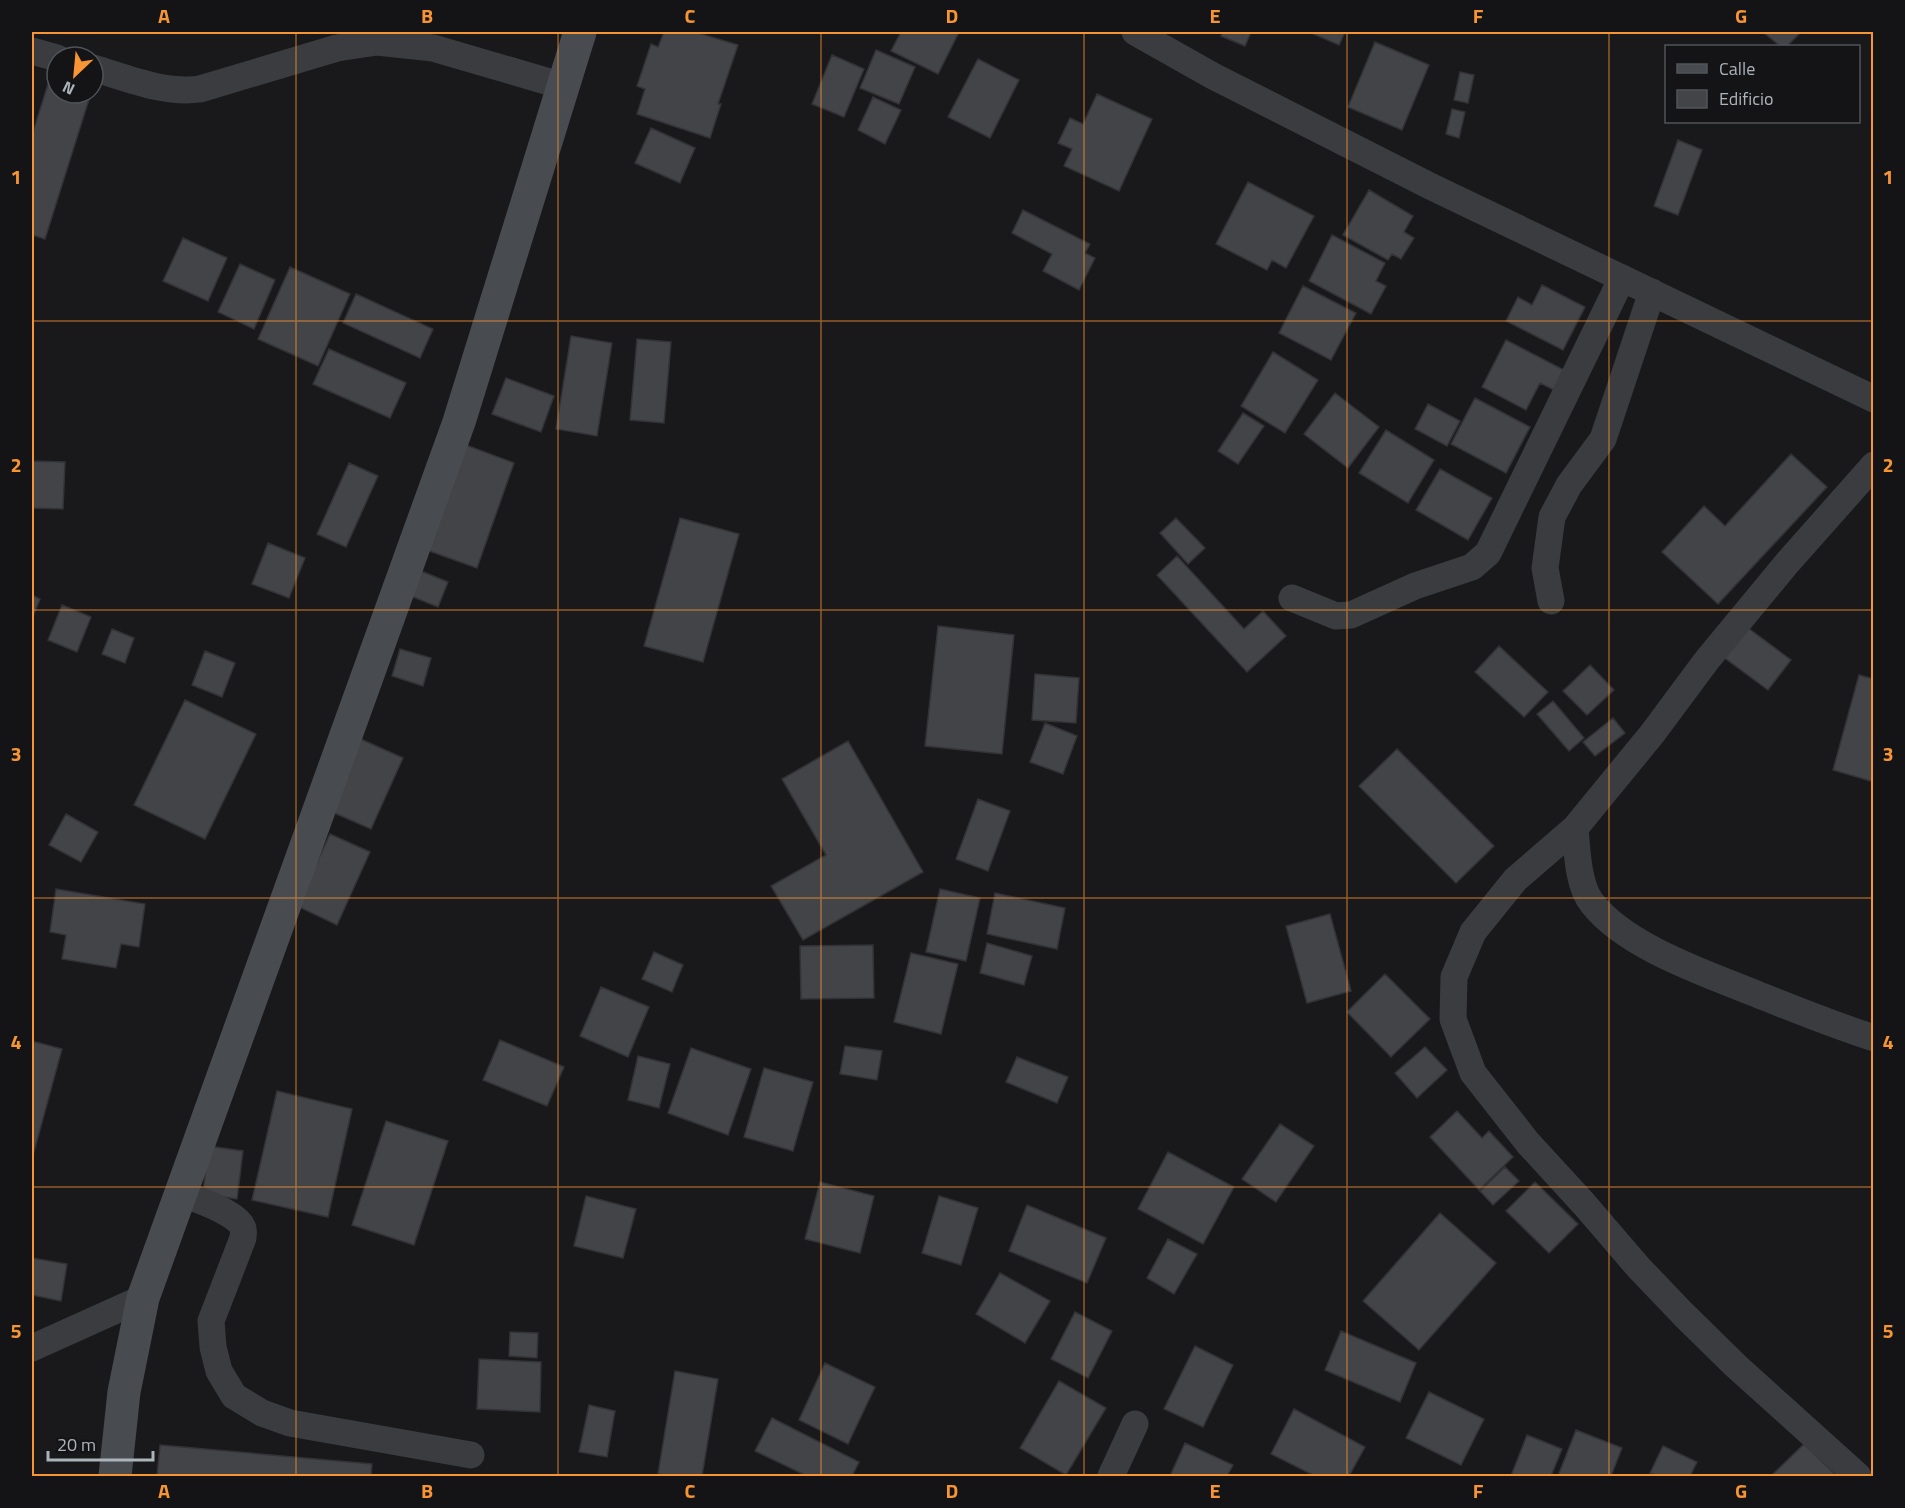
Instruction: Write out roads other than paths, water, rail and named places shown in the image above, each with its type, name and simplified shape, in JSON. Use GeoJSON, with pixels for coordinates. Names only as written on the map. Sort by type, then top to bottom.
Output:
{"type":"FeatureCollection","features":[{"type":"Feature","properties":{"kind":"main road"},"geometry":{"type":"LineString","coordinates":[[115,1476],[124,1392],[143,1298],[459,422],[580,32]]}},
{"type":"Feature","properties":{"kind":"street"},"geometry":{"type":"LineString","coordinates":[[1134,32],[1212,76],[1432,187],[1874,399]]}},
{"type":"Feature","properties":{"kind":"street"},"geometry":{"type":"LineString","coordinates":[[105,71],[169,89],[185,91],[200,89],[337,48],[377,42],[433,48],[563,86]]}},
{"type":"Feature","properties":{"kind":"street"},"geometry":{"type":"LineString","coordinates":[[1292,598],[1336,616],[1351,615],[1415,586],[1472,567],[1488,553],[1622,278]]}},
{"type":"Feature","properties":{"kind":"street"},"geometry":{"type":"LineString","coordinates":[[1551,601],[1545,568],[1552,517],[1569,485],[1603,439],[1652,292]]}},
{"type":"Feature","properties":{"kind":"street"},"geometry":{"type":"LineString","coordinates":[[1858,1476],[1736,1366],[1647,1276],[1528,1143],[1473,1073],[1453,1019],[1454,977],[1473,932],[1515,880],[1575,828],[1652,734],[1714,651],[1788,562],[1874,465]]}},
{"type":"Feature","properties":{"kind":"street"},"geometry":{"type":"LineString","coordinates":[[1575,828],[1580,875],[1590,902],[1609,921],[1654,951],[1694,969],[1839,1027],[1874,1038]]}},
{"type":"Feature","properties":{"kind":"street"},"geometry":{"type":"LineString","coordinates":[[180,1193],[229,1214],[239,1221],[243,1228],[243,1238],[211,1321],[213,1347],[219,1371],[234,1396],[262,1413],[290,1423],[471,1455]]}},
{"type":"Feature","properties":{"kind":"street"},"geometry":{"type":"LineString","coordinates":[[32,1348],[143,1298]]}},
{"type":"Feature","properties":{"kind":"street"},"geometry":{"type":"LineString","coordinates":[[1111,1476],[1135,1424]]}}]}
